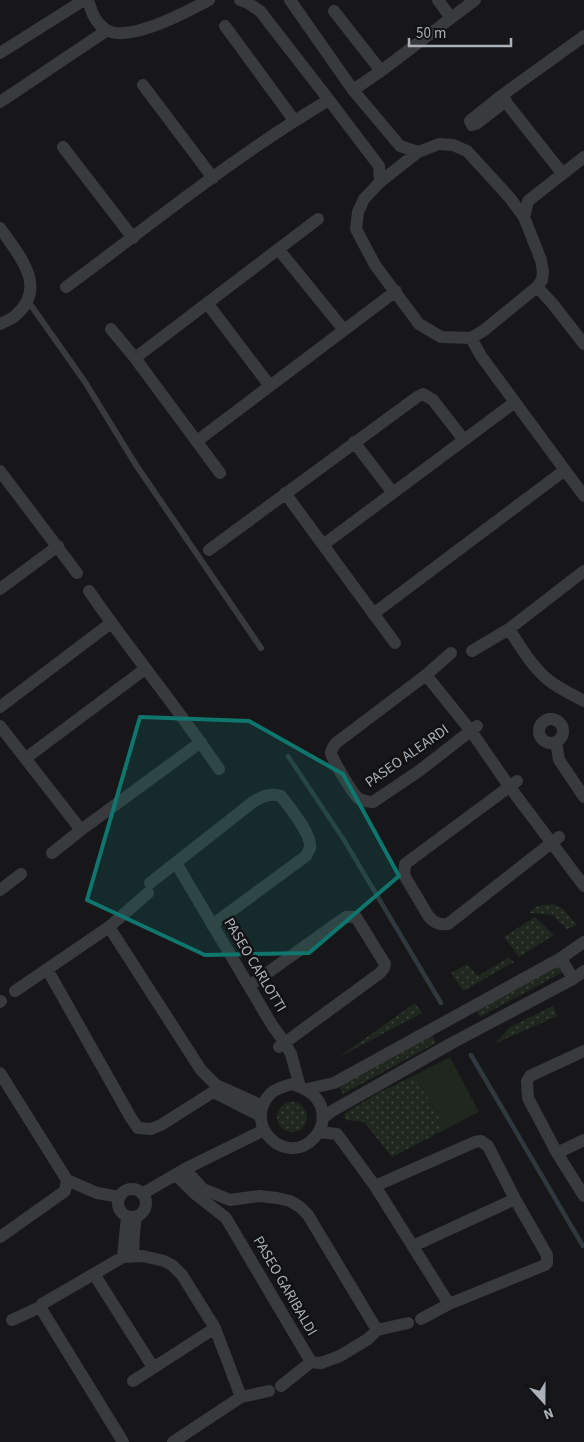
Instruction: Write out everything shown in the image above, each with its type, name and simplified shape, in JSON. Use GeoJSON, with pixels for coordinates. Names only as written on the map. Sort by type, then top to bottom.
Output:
{"type":"FeatureCollection","features":[{"type":"Feature","properties":{"kind":"street"},"geometry":{"type":"LineString","coordinates":[[0,53],[84,0]]}},
{"type":"Feature","properties":{"kind":"street"},"geometry":{"type":"LineString","coordinates":[[88,0],[94,16],[106,30],[120,33],[136,32],[180,16],[209,0]]}},
{"type":"Feature","properties":{"kind":"street"},"geometry":{"type":"LineString","coordinates":[[240,0],[260,11],[329,100],[379,166],[380,182]]}},
{"type":"Feature","properties":{"kind":"street"},"geometry":{"type":"LineString","coordinates":[[290,0],[353,90],[400,146],[418,152]]}},
{"type":"Feature","properties":{"kind":"street"},"geometry":{"type":"LineString","coordinates":[[438,0],[451,18]]}},
{"type":"Feature","properties":{"kind":"street"},"geometry":{"type":"LineString","coordinates":[[353,90],[475,0]]}},
{"type":"Feature","properties":{"kind":"street"},"geometry":{"type":"LineString","coordinates":[[334,11],[381,71]]}},
{"type":"Feature","properties":{"kind":"street"},"geometry":{"type":"LineString","coordinates":[[225,26],[294,120]]}},
{"type":"Feature","properties":{"kind":"street"},"geometry":{"type":"LineString","coordinates":[[0,102],[106,30]]}},
{"type":"Feature","properties":{"kind":"street"},"geometry":{"type":"LineString","coordinates":[[560,170],[504,98],[582,41]]}},
{"type":"Feature","properties":{"kind":"street"},"geometry":{"type":"LineString","coordinates":[[143,85],[212,178]]}},
{"type":"Feature","properties":{"kind":"street"},"geometry":{"type":"LineString","coordinates":[[66,287],[212,178],[294,120],[329,100]]}},
{"type":"Feature","properties":{"kind":"street"},"geometry":{"type":"LineString","coordinates":[[439,144],[453,145],[467,151],[510,198],[524,217],[541,260],[542,280],[537,287],[483,331],[471,338],[441,337],[419,324],[375,265],[356,228],[358,212],[364,200],[380,182],[418,152],[439,144]]}},
{"type":"Feature","properties":{"kind":"street"},"geometry":{"type":"LineString","coordinates":[[63,148],[132,238]]}},
{"type":"Feature","properties":{"kind":"street"},"geometry":{"type":"LineString","coordinates":[[510,198],[526,195],[560,170],[584,157]]}},
{"type":"Feature","properties":{"kind":"street"},"geometry":{"type":"LineString","coordinates":[[524,217],[528,201],[560,170]]}},
{"type":"Feature","properties":{"kind":"street"},"geometry":{"type":"LineString","coordinates":[[135,358],[318,220]]}},
{"type":"Feature","properties":{"kind":"street"},"geometry":{"type":"LineString","coordinates":[[0,228],[24,262],[28,270],[30,283],[28,301],[16,316],[0,324]]}},
{"type":"Feature","properties":{"kind":"street"},"geometry":{"type":"LineString","coordinates":[[279,250],[344,330]]}},
{"type":"Feature","properties":{"kind":"street"},"geometry":{"type":"LineString","coordinates":[[537,287],[584,344]]}},
{"type":"Feature","properties":{"kind":"street"},"geometry":{"type":"LineString","coordinates":[[197,441],[396,291]]}},
{"type":"Feature","properties":{"kind":"street"},"geometry":{"type":"LineString","coordinates":[[208,303],[270,386]]}},
{"type":"Feature","properties":{"kind":"street"},"geometry":{"type":"LineString","coordinates":[[111,329],[135,358],[220,473]]}},
{"type":"Feature","properties":{"kind":"street"},"geometry":{"type":"LineString","coordinates":[[471,338],[481,356],[584,496]]}},
{"type":"Feature","properties":{"kind":"street"},"geometry":{"type":"LineString","coordinates":[[209,550],[410,400],[423,394],[433,400],[464,440]]}},
{"type":"Feature","properties":{"kind":"street"},"geometry":{"type":"LineString","coordinates":[[323,545],[515,402]]}},
{"type":"Feature","properties":{"kind":"street"},"geometry":{"type":"LineString","coordinates":[[354,442],[393,493]]}},
{"type":"Feature","properties":{"kind":"street"},"geometry":{"type":"LineString","coordinates":[[373,614],[565,470]]}},
{"type":"Feature","properties":{"kind":"street"},"geometry":{"type":"LineString","coordinates":[[0,472],[78,573]]}},
{"type":"Feature","properties":{"kind":"street"},"geometry":{"type":"LineString","coordinates":[[285,493],[395,643]]}},
{"type":"Feature","properties":{"kind":"street"},"geometry":{"type":"LineString","coordinates":[[0,589],[58,546]]}},
{"type":"Feature","properties":{"kind":"street"},"geometry":{"type":"LineString","coordinates":[[472,651],[508,629],[584,572]]}},
{"type":"Feature","properties":{"kind":"street"},"geometry":{"type":"LineString","coordinates":[[89,591],[110,623],[201,742],[219,769]]}},
{"type":"Feature","properties":{"kind":"street"},"geometry":{"type":"LineString","coordinates":[[0,707],[110,623]]}},
{"type":"Feature","properties":{"kind":"street"},"geometry":{"type":"LineString","coordinates":[[508,629],[531,662],[546,678],[584,701]]}},
{"type":"Feature","properties":{"kind":"street","name":"PASEO ALEARDI"},"geometry":{"type":"LineString","coordinates":[[451,653],[336,743],[332,750],[332,758],[353,792],[366,802],[373,802],[420,771],[474,729]]}},
{"type":"Feature","properties":{"kind":"street"},"geometry":{"type":"LineString","coordinates":[[26,758],[145,669]]}},
{"type":"Feature","properties":{"kind":"street","name":"PASEO ALEARDI"},"geometry":{"type":"LineString","coordinates":[[430,671],[555,839],[584,872]]}},
{"type":"Feature","properties":{"kind":"street"},"geometry":{"type":"LineString","coordinates":[[0,726],[81,830]]}},
{"type":"Feature","properties":{"kind":"street"},"geometry":{"type":"LineString","coordinates":[[52,853],[201,742]]}},
{"type":"Feature","properties":{"kind":"street"},"geometry":{"type":"LineString","coordinates":[[556,742],[559,760],[584,797]]}},
{"type":"Feature","properties":{"kind":"street"},"geometry":{"type":"LineString","coordinates":[[513,784],[405,864],[404,875],[429,917],[440,925],[448,924],[555,839]]}},
{"type":"Feature","properties":{"kind":"street"},"geometry":{"type":"LineString","coordinates":[[15,991],[109,927],[176,863],[253,802],[264,795],[281,796],[306,832],[310,848],[306,856],[212,925]]}},
{"type":"Feature","properties":{"kind":"street","name":"PASEO ALEARDI"},"geometry":{"type":"LineString","coordinates":[[555,839],[584,886]]}},
{"type":"Feature","properties":{"kind":"street","name":"PASEO CARLOTTI"},"geometry":{"type":"LineString","coordinates":[[176,863],[282,1045]]}},
{"type":"Feature","properties":{"kind":"street"},"geometry":{"type":"LineString","coordinates":[[1,888],[21,874]]}},
{"type":"Feature","properties":{"kind":"street"},"geometry":{"type":"LineString","coordinates":[[249,986],[346,916],[356,917],[385,964],[380,973],[282,1045],[291,1054],[300,1087],[316,1097],[322,1107],[323,1118],[319,1132],[310,1142],[298,1148],[284,1147],[272,1141],[264,1130],[262,1111],[272,1093],[280,1088],[300,1087],[334,1082],[561,958],[584,942]]}},
{"type":"Feature","properties":{"kind":"street"},"geometry":{"type":"LineString","coordinates":[[109,927],[214,1089],[262,1111]]}},
{"type":"Feature","properties":{"kind":"street"},"geometry":{"type":"LineString","coordinates":[[561,958],[573,980]]}},
{"type":"Feature","properties":{"kind":"street"},"geometry":{"type":"LineString","coordinates":[[47,969],[138,1128],[151,1129],[161,1125],[214,1089]]}},
{"type":"Feature","properties":{"kind":"street"},"geometry":{"type":"LineString","coordinates":[[323,1118],[332,1111],[452,1043],[573,980],[584,971]]}},
{"type":"Feature","properties":{"kind":"street"},"geometry":{"type":"LineString","coordinates":[[584,1051],[530,1076],[527,1081],[528,1098],[557,1152],[584,1196]]}},
{"type":"Feature","properties":{"kind":"street"},"geometry":{"type":"LineString","coordinates":[[0,1073],[67,1180],[97,1193],[120,1197]]}},
{"type":"Feature","properties":{"kind":"street"},"geometry":{"type":"LineString","coordinates":[[142,1194],[180,1172],[264,1130]]}},
{"type":"Feature","properties":{"kind":"street"},"geometry":{"type":"LineString","coordinates":[[319,1132],[337,1134],[375,1186],[449,1304]]}},
{"type":"Feature","properties":{"kind":"street"},"geometry":{"type":"LineString","coordinates":[[557,1152],[584,1140]]}},
{"type":"Feature","properties":{"kind":"street"},"geometry":{"type":"LineString","coordinates":[[173,1442],[241,1397],[275,1388],[311,1362],[321,1362],[340,1356],[368,1339],[376,1330],[414,1321],[449,1304],[545,1266],[547,1262],[547,1254],[485,1143],[478,1141],[375,1186]]}},
{"type":"Feature","properties":{"kind":"street"},"geometry":{"type":"LineString","coordinates":[[180,1172],[202,1188],[230,1200],[259,1196],[290,1201],[300,1207],[308,1215],[376,1330]]}},
{"type":"Feature","properties":{"kind":"street","name":"PASEO GARIBALDI"},"geometry":{"type":"LineString","coordinates":[[180,1172],[194,1193],[226,1218],[311,1362]]}},
{"type":"Feature","properties":{"kind":"street"},"geometry":{"type":"LineString","coordinates":[[0,1237],[65,1190],[67,1180]]}},
{"type":"Feature","properties":{"kind":"street"},"geometry":{"type":"LineString","coordinates":[[126,1191],[139,1191],[142,1194],[146,1202],[144,1211],[132,1216],[123,1213],[119,1206],[120,1197],[126,1191]]}},
{"type":"Feature","properties":{"kind":"street"},"geometry":{"type":"LineString","coordinates":[[413,1246],[515,1198]]}},
{"type":"Feature","properties":{"kind":"street"},"geometry":{"type":"LineString","coordinates":[[226,1218],[230,1200]]}},
{"type":"Feature","properties":{"kind":"street"},"geometry":{"type":"LineString","coordinates":[[128,1257],[134,1233],[132,1216]]}},
{"type":"Feature","properties":{"kind":"street"},"geometry":{"type":"LineString","coordinates":[[12,1320],[40,1307],[42,1304],[94,1274],[128,1257],[143,1256],[164,1261],[182,1275],[215,1328],[241,1397]]}},
{"type":"Feature","properties":{"kind":"street"},"geometry":{"type":"LineString","coordinates":[[94,1274],[149,1361],[155,1367]]}},
{"type":"Feature","properties":{"kind":"street"},"geometry":{"type":"LineString","coordinates":[[40,1307],[122,1442]]}},
{"type":"Feature","properties":{"kind":"street"},"geometry":{"type":"LineString","coordinates":[[133,1381],[215,1328]]}},
{"type":"Feature","properties":{"kind":"lane"},"geometry":{"type":"LineString","coordinates":[[28,301],[86,382],[136,465],[261,648]]}},
{"type":"Feature","properties":{"kind":"highlighted area"},"geometry":{"type":"Polygon","coordinates":[[[140,717],[249,721],[343,774],[399,876],[309,953],[205,955],[87,900],[140,717]]]}},
{"type":"Feature","properties":{"kind":"shaded area"},"geometry":{"type":"Polygon","coordinates":[[[553,904],[563,909],[577,925],[567,929],[553,915],[529,913],[537,906],[553,904]]]}},
{"type":"Feature","properties":{"kind":"shaded area"},"geometry":{"type":"Polygon","coordinates":[[[535,917],[554,935],[519,957],[504,937],[535,917]]]}},
{"type":"Feature","properties":{"kind":"shaded area"},"geometry":{"type":"Polygon","coordinates":[[[508,958],[514,962],[463,991],[451,973],[467,964],[478,976],[508,958]]]}},
{"type":"Feature","properties":{"kind":"shaded area"},"geometry":{"type":"Polygon","coordinates":[[[562,963],[563,972],[480,1017],[477,1011],[562,963]]]}},
{"type":"Feature","properties":{"kind":"shaded area"},"geometry":{"type":"Polygon","coordinates":[[[415,1003],[422,1013],[339,1057],[415,1003]]]}},
{"type":"Feature","properties":{"kind":"shaded area"},"geometry":{"type":"Polygon","coordinates":[[[553,1006],[557,1016],[496,1043],[510,1027],[553,1006]]]}},
{"type":"Feature","properties":{"kind":"shaded area"},"geometry":{"type":"Polygon","coordinates":[[[432,1035],[436,1043],[343,1094],[339,1086],[432,1035]]]}},
{"type":"Feature","properties":{"kind":"shaded area"},"geometry":{"type":"Polygon","coordinates":[[[450,1057],[479,1112],[446,1129],[415,1075],[450,1057]]]}},
{"type":"Feature","properties":{"kind":"shaded area"},"geometry":{"type":"Polygon","coordinates":[[[415,1075],[446,1129],[392,1157],[364,1122],[346,1120],[344,1114],[376,1094],[415,1075]]]}},
{"type":"Feature","properties":{"kind":"shaded area"},"geometry":{"type":"Polygon","coordinates":[[[292,1102],[303,1106],[307,1117],[303,1128],[292,1132],[281,1128],[277,1117],[281,1106],[292,1102]]]}},
{"type":"Feature","properties":{"kind":"waterway"},"geometry":{"type":"LineString","coordinates":[[288,756],[344,840],[441,1003]]}},
{"type":"Feature","properties":{"kind":"waterway"},"geometry":{"type":"LineString","coordinates":[[471,1055],[583,1246]]}}]}
